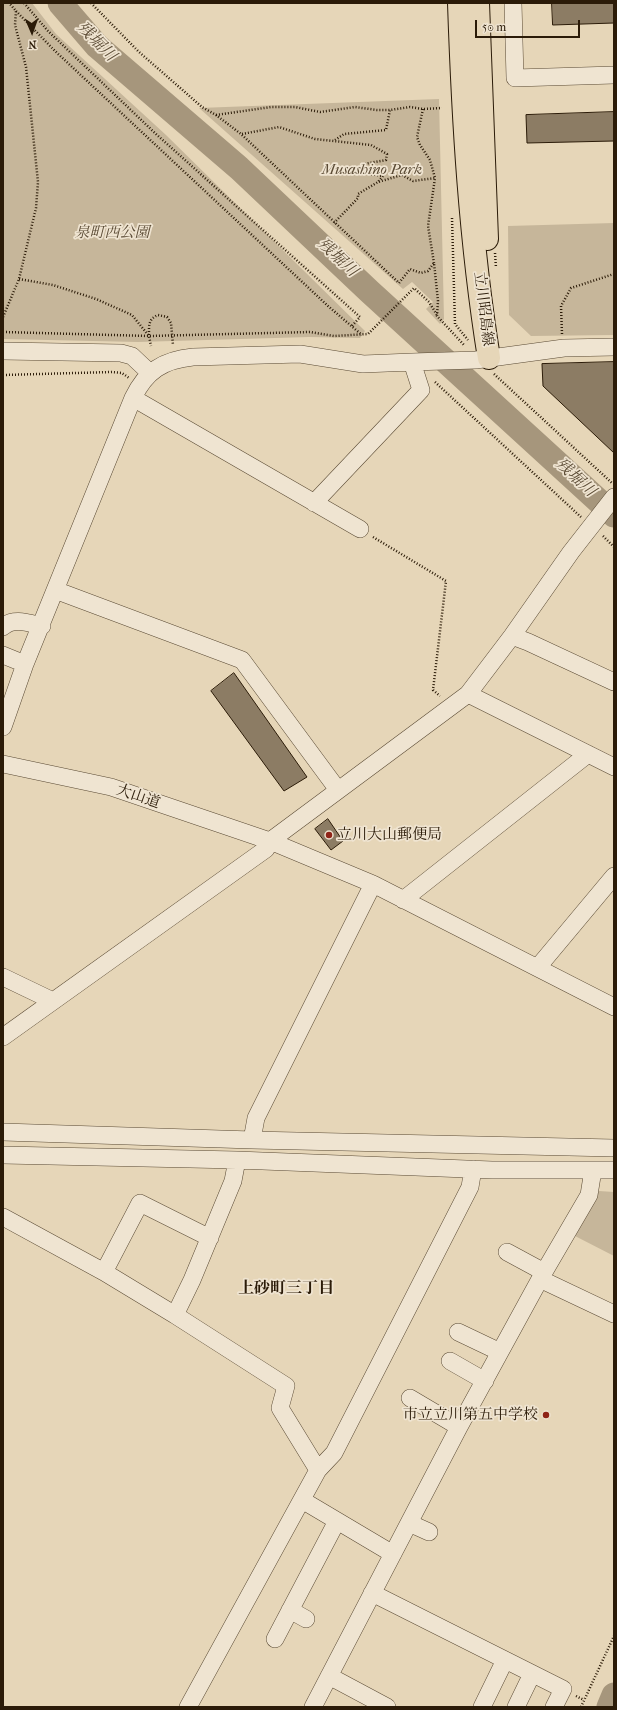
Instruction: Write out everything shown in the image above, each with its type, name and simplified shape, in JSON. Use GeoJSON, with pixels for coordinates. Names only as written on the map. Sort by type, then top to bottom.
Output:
{"type":"FeatureCollection","features":[{"type":"Feature","properties":{"kind":"main road","name":"立川昭島線"},"geometry":{"type":"LineString","coordinates":[[459,3],[468,180],[483,321],[481,360]]}},
{"type":"Feature","properties":{"kind":"main road","name":"立川昭島線"},"geometry":{"type":"LineString","coordinates":[[478,3],[485,148],[490,320],[481,360]]}},
{"type":"Feature","properties":{"kind":"street"},"geometry":{"type":"LineString","coordinates":[[513,3],[515,78],[614,75]]}},
{"type":"Feature","properties":{"kind":"street"},"geometry":{"type":"LineString","coordinates":[[3,727],[25,664],[42,626],[133,398],[140,384],[150,373],[166,363],[178,359],[193,357],[300,354],[363,364],[481,360],[564,348],[614,347]]}},
{"type":"Feature","properties":{"kind":"street"},"geometry":{"type":"LineString","coordinates":[[3,351],[121,353],[132,356],[150,373]]}},
{"type":"Feature","properties":{"kind":"street"},"geometry":{"type":"LineString","coordinates":[[314,503],[421,390],[416,362]]}},
{"type":"Feature","properties":{"kind":"street"},"geometry":{"type":"LineString","coordinates":[[133,398],[360,529]]}},
{"type":"Feature","properties":{"kind":"street"},"geometry":{"type":"LineString","coordinates":[[3,1036],[266,849],[270,841],[468,694],[512,636],[571,552],[593,526],[614,497]]}},
{"type":"Feature","properties":{"kind":"street"},"geometry":{"type":"LineString","coordinates":[[56,590],[242,660],[338,790]]}},
{"type":"Feature","properties":{"kind":"street"},"geometry":{"type":"LineString","coordinates":[[3,627],[7,623],[17,622],[42,626]]}},
{"type":"Feature","properties":{"kind":"street"},"geometry":{"type":"LineString","coordinates":[[512,636],[614,682]]}},
{"type":"Feature","properties":{"kind":"street"},"geometry":{"type":"LineString","coordinates":[[3,655],[25,664]]}},
{"type":"Feature","properties":{"kind":"street"},"geometry":{"type":"LineString","coordinates":[[468,694],[614,767]]}},
{"type":"Feature","properties":{"kind":"street"},"geometry":{"type":"LineString","coordinates":[[404,900],[588,754]]}},
{"type":"Feature","properties":{"kind":"street","name":"大山道"},"geometry":{"type":"LineString","coordinates":[[3,764],[111,787],[270,841],[373,884],[614,1007]]}},
{"type":"Feature","properties":{"kind":"street"},"geometry":{"type":"LineString","coordinates":[[538,967],[614,876]]}},
{"type":"Feature","properties":{"kind":"street"},"geometry":{"type":"LineString","coordinates":[[252,1140],[256,1118],[373,884]]}},
{"type":"Feature","properties":{"kind":"street"},"geometry":{"type":"LineString","coordinates":[[3,978],[53,1001]]}},
{"type":"Feature","properties":{"kind":"street"},"geometry":{"type":"LineString","coordinates":[[3,1132],[252,1140],[614,1148]]}},
{"type":"Feature","properties":{"kind":"street"},"geometry":{"type":"LineString","coordinates":[[492,1170],[489,1161],[492,1152],[506,1146]]}},
{"type":"Feature","properties":{"kind":"street"},"geometry":{"type":"LineString","coordinates":[[3,1155],[237,1160],[492,1170],[614,1170]]}},
{"type":"Feature","properties":{"kind":"street"},"geometry":{"type":"LineString","coordinates":[[175,1315],[192,1280],[233,1181],[237,1160]]}},
{"type":"Feature","properties":{"kind":"street"},"geometry":{"type":"LineString","coordinates":[[188,1707],[318,1470],[334,1453],[470,1187],[473,1169]]}},
{"type":"Feature","properties":{"kind":"street"},"geometry":{"type":"LineString","coordinates":[[313,1707],[459,1427],[542,1276],[589,1195],[593,1170]]}},
{"type":"Feature","properties":{"kind":"street"},"geometry":{"type":"LineString","coordinates":[[104,1272],[140,1203],[210,1238]]}},
{"type":"Feature","properties":{"kind":"street"},"geometry":{"type":"LineString","coordinates":[[3,1217],[104,1272],[175,1315],[286,1386],[280,1408],[318,1470]]}},
{"type":"Feature","properties":{"kind":"street"},"geometry":{"type":"LineString","coordinates":[[507,1252],[542,1276],[614,1314]]}},
{"type":"Feature","properties":{"kind":"street"},"geometry":{"type":"LineString","coordinates":[[458,1332],[500,1352]]}},
{"type":"Feature","properties":{"kind":"street"},"geometry":{"type":"LineString","coordinates":[[450,1361],[484,1381]]}},
{"type":"Feature","properties":{"kind":"street"},"geometry":{"type":"LineString","coordinates":[[410,1398],[459,1427]]}},
{"type":"Feature","properties":{"kind":"street"},"geometry":{"type":"LineString","coordinates":[[302,1500],[393,1554]]}},
{"type":"Feature","properties":{"kind":"street"},"geometry":{"type":"LineString","coordinates":[[275,1639],[336,1521]]}},
{"type":"Feature","properties":{"kind":"street"},"geometry":{"type":"LineString","coordinates":[[409,1523],[429,1532]]}},
{"type":"Feature","properties":{"kind":"street"},"geometry":{"type":"LineString","coordinates":[[372,1593],[563,1689],[554,1707]]}},
{"type":"Feature","properties":{"kind":"street"},"geometry":{"type":"LineString","coordinates":[[290,1610],[306,1619]]}},
{"type":"Feature","properties":{"kind":"street"},"geometry":{"type":"LineString","coordinates":[[482,1707],[505,1660]]}},
{"type":"Feature","properties":{"kind":"street"},"geometry":{"type":"LineString","coordinates":[[516,1707],[532,1674]]}},
{"type":"Feature","properties":{"kind":"street"},"geometry":{"type":"LineString","coordinates":[[329,1676],[387,1707]]}},
{"type":"Feature","properties":{"kind":"path"},"geometry":{"type":"LineString","coordinates":[[9,3],[55,51],[322,300],[362,335]]}},
{"type":"Feature","properties":{"kind":"path"},"geometry":{"type":"LineString","coordinates":[[24,3],[48,31],[158,135],[360,317],[352,326]]}},
{"type":"Feature","properties":{"kind":"path"},"geometry":{"type":"LineString","coordinates":[[90,3],[139,52],[202,108],[216,115],[241,134],[334,223],[399,282],[410,269],[421,273],[428,271],[434,263]]}},
{"type":"Feature","properties":{"kind":"path"},"geometry":{"type":"LineString","coordinates":[[3,317],[19,279],[36,208],[38,182],[26,67],[15,25],[16,11]]}},
{"type":"Feature","properties":{"kind":"path"},"geometry":{"type":"LineString","coordinates":[[216,115],[271,107],[295,107],[320,112],[355,107],[377,110],[410,107],[423,109],[442,108]]}},
{"type":"Feature","properties":{"kind":"path"},"geometry":{"type":"LineString","coordinates":[[423,109],[417,137],[420,145],[430,160],[435,178],[428,226],[438,301],[437,316]]}},
{"type":"Feature","properties":{"kind":"path"},"geometry":{"type":"LineString","coordinates":[[335,140],[344,134],[386,130],[390,110]]}},
{"type":"Feature","properties":{"kind":"path"},"geometry":{"type":"LineString","coordinates":[[241,134],[279,127],[315,138],[371,145],[387,154],[386,160],[364,164],[364,173],[383,176],[378,182]]}},
{"type":"Feature","properties":{"kind":"path"},"geometry":{"type":"LineString","coordinates":[[334,223],[358,198],[358,194],[378,182],[402,175],[413,181],[435,178]]}},
{"type":"Feature","properties":{"kind":"path"},"geometry":{"type":"LineString","coordinates":[[562,338],[561,306],[572,288],[614,274]]}},
{"type":"Feature","properties":{"kind":"path"},"geometry":{"type":"LineString","coordinates":[[19,279],[53,285],[96,299],[132,315],[149,336]]}},
{"type":"Feature","properties":{"kind":"path"},"geometry":{"type":"LineString","coordinates":[[3,332],[149,336],[310,332],[334,336],[362,335],[368,334],[414,288],[429,302],[437,316],[481,360],[614,485]]}},
{"type":"Feature","properties":{"kind":"path"},"geometry":{"type":"LineString","coordinates":[[151,346],[149,323],[158,315],[167,317],[172,323],[173,345]]}},
{"type":"Feature","properties":{"kind":"path"},"geometry":{"type":"LineString","coordinates":[[455,324],[470,344]]}},
{"type":"Feature","properties":{"kind":"path"},"geometry":{"type":"LineString","coordinates":[[3,375],[112,372],[122,373],[129,378]]}},
{"type":"Feature","properties":{"kind":"path"},"geometry":{"type":"LineString","coordinates":[[438,383],[614,547]]}},
{"type":"Feature","properties":{"kind":"path"},"geometry":{"type":"LineString","coordinates":[[360,529],[446,582],[433,690],[452,705]]}},
{"type":"Feature","properties":{"kind":"path"},"geometry":{"type":"LineString","coordinates":[[581,1707],[614,1636]]}},
{"type":"Feature","properties":{"kind":"green space","name":"泉町西公園"},"geometry":{"type":"Polygon","coordinates":[[[3,3],[32,3],[56,34],[166,135],[365,331],[360,338],[309,337],[138,342],[3,339],[3,3]]]}},
{"type":"Feature","properties":{"kind":"green space","name":"Musashino Park"},"geometry":{"type":"Polygon","coordinates":[[[439,99],[444,319],[440,324],[426,309],[433,302],[412,282],[403,289],[199,108],[439,99]]]}},
{"type":"Feature","properties":{"kind":"green space"},"geometry":{"type":"Polygon","coordinates":[[[614,223],[614,335],[531,336],[509,315],[508,226],[614,223]]]}},
{"type":"Feature","properties":{"kind":"green space"},"geometry":{"type":"Polygon","coordinates":[[[599,1191],[614,1192],[614,1256],[575,1236],[599,1191]]]}},
{"type":"Feature","properties":{"kind":"building"},"geometry":{"type":"Polygon","coordinates":[[[552,3],[614,3],[614,23],[553,25],[552,3]]]}},
{"type":"Feature","properties":{"kind":"building"},"geometry":{"type":"Polygon","coordinates":[[[614,112],[614,141],[527,143],[526,115],[614,112]]]}},
{"type":"Feature","properties":{"kind":"building"},"geometry":{"type":"Polygon","coordinates":[[[614,362],[614,453],[543,386],[542,364],[614,362]]]}},
{"type":"Feature","properties":{"kind":"building"},"geometry":{"type":"Polygon","coordinates":[[[234,673],[307,777],[284,791],[211,691],[234,673]]]}},
{"type":"Feature","properties":{"kind":"building","name":"立川大山郵便局"},"geometry":{"type":"Polygon","coordinates":[[[328,819],[343,841],[331,850],[315,829],[328,819]]]}},
{"type":"Feature","properties":{"kind":"waterway","name":"残堀川"},"geometry":{"type":"LineString","coordinates":[[60,3],[97,46],[239,168],[369,291],[614,515]]}},
{"type":"Feature","properties":{"kind":"waterway","name":"残堀川"},"geometry":{"type":"LineString","coordinates":[[609,1707],[614,1695]]}},
{"type":"Feature","properties":{"kind":"place","name":"立川大山郵便局"},"geometry":{"type":"Point","coordinates":[329,835]}},
{"type":"Feature","properties":{"kind":"place","name":"市立立川第五中学校"},"geometry":{"type":"Point","coordinates":[546,1415]}},
{"type":"Feature","properties":{"kind":"district","name":"上砂町三丁目"},"geometry":{"type":"Point","coordinates":[286,1289]}}]}
